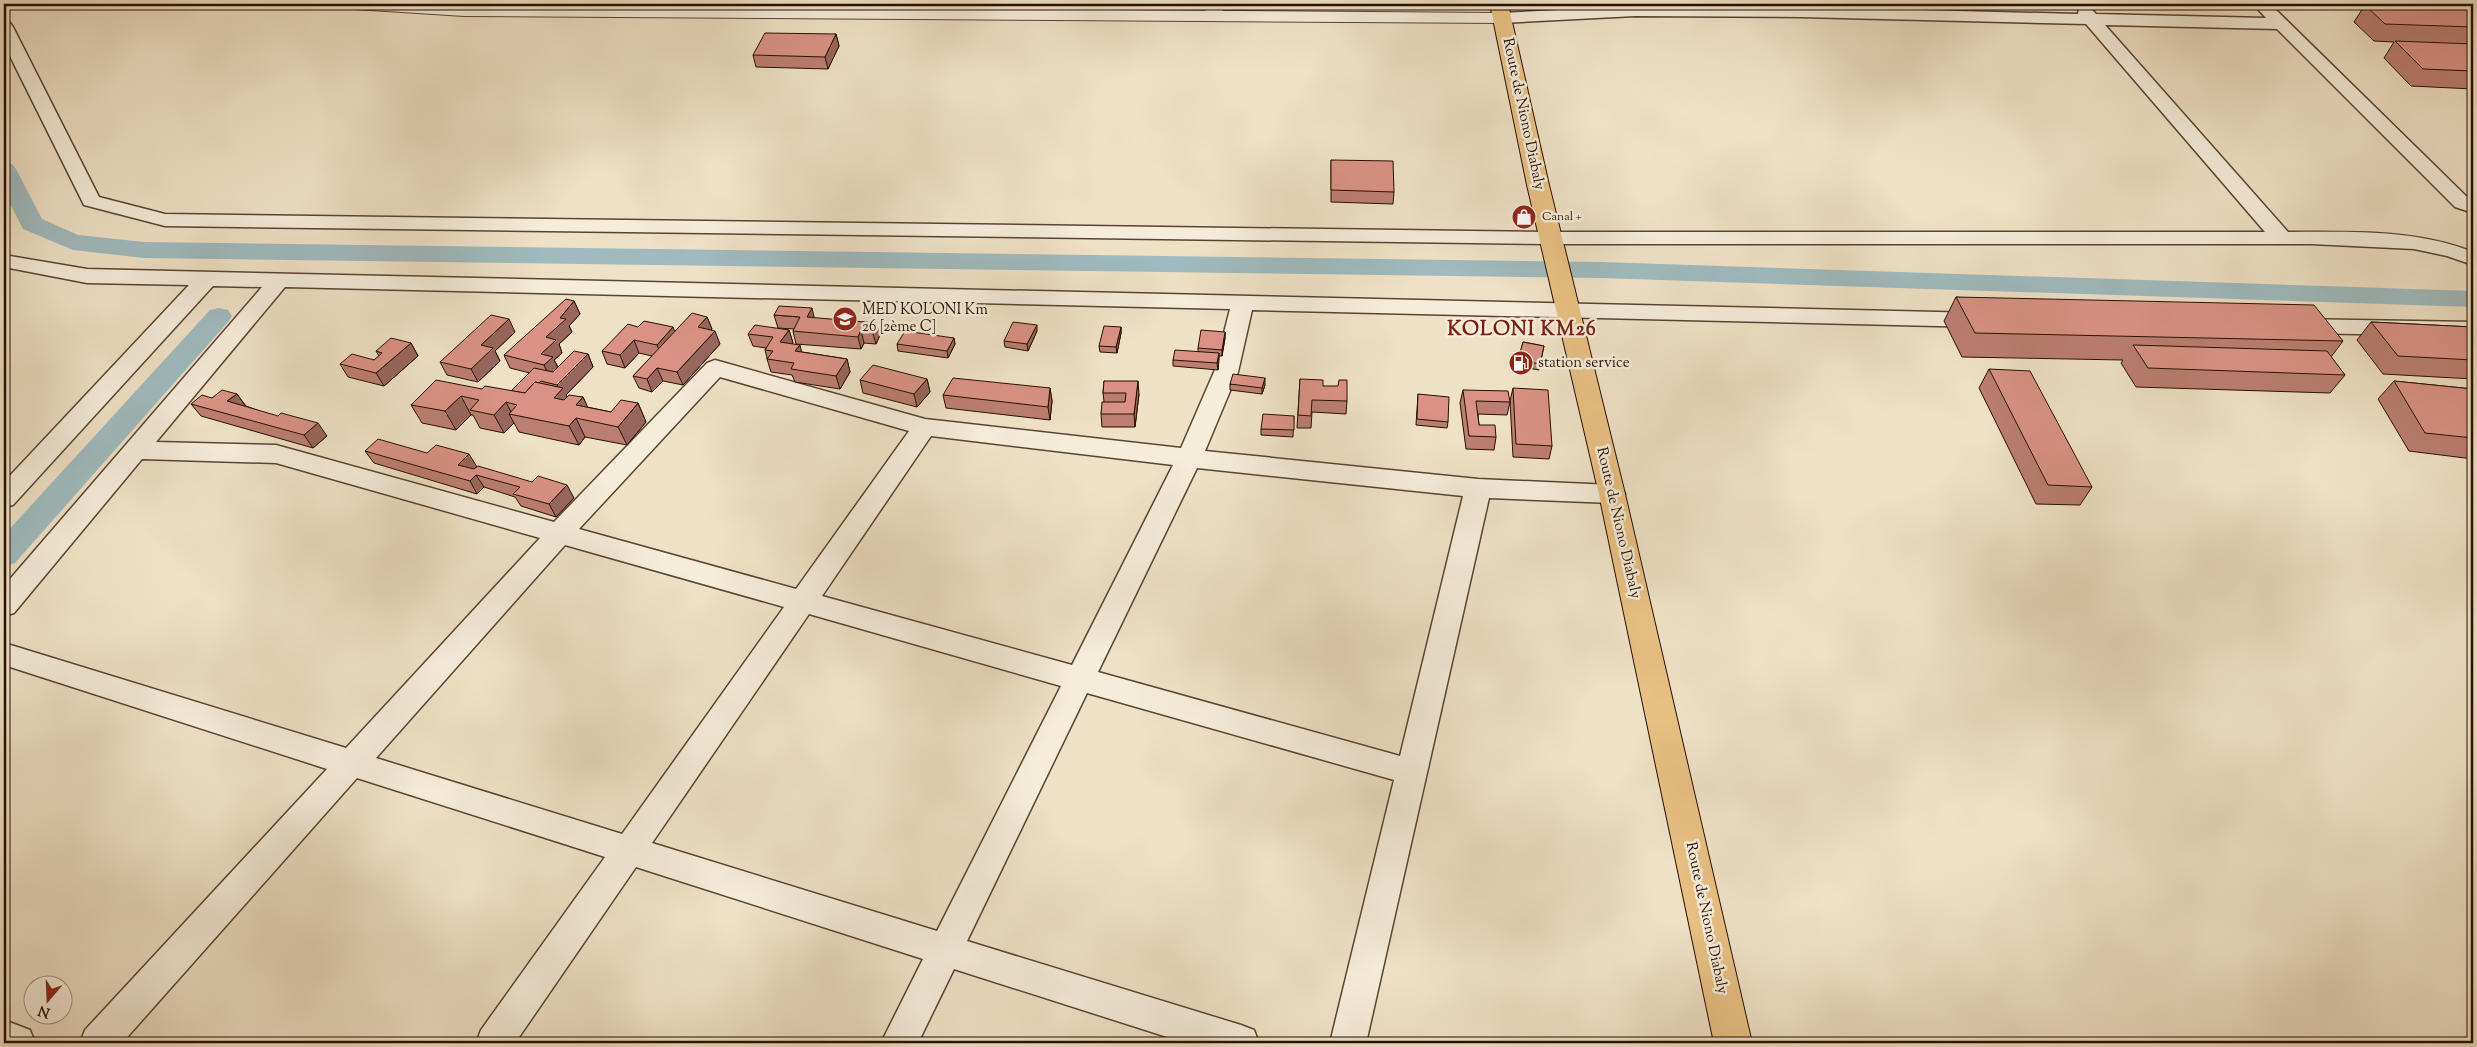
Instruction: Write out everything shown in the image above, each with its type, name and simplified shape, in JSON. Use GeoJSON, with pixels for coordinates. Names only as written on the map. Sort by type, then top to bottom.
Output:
{"type":"FeatureCollection","features":[{"type":"Feature","properties":{"kind":"main road","name":"Route de Niono Diabaly"},"geometry":{"type":"LineString","coordinates":[[1501,11],[1538,186],[1612,494],[1733,1043]]}},
{"type":"Feature","properties":{"kind":"street"},"geometry":{"type":"LineString","coordinates":[[355,4],[460,7],[1501,11],[1799,8],[2281,24]]}},
{"type":"Feature","properties":{"kind":"street"},"geometry":{"type":"LineString","coordinates":[[2078,4],[2282,238]]}},
{"type":"Feature","properties":{"kind":"street"},"geometry":{"type":"LineString","coordinates":[[2261,4],[2462,203],[2473,206]]}},
{"type":"Feature","properties":{"kind":"street"},"geometry":{"type":"LineString","coordinates":[[4,26],[91,201],[164,220],[1553,244],[2282,238],[2423,244],[2457,252],[2473,259]]}},
{"type":"Feature","properties":{"kind":"street"},"geometry":{"type":"LineString","coordinates":[[4,261],[87,276],[1242,304],[1567,302],[1996,320]]}},
{"type":"Feature","properties":{"kind":"street"},"geometry":{"type":"LineString","coordinates":[[4,498],[207,279]]}},
{"type":"Feature","properties":{"kind":"street"},"geometry":{"type":"LineString","coordinates":[[4,605],[279,281]]}},
{"type":"Feature","properties":{"kind":"street"},"geometry":{"type":"LineString","coordinates":[[899,1043],[1189,458],[1226,372],[1242,304]]}},
{"type":"Feature","properties":{"kind":"street"},"geometry":{"type":"LineString","coordinates":[[2274,326],[2473,330]]}},
{"type":"Feature","properties":{"kind":"street"},"geometry":{"type":"LineString","coordinates":[[98,1043],[560,533],[715,368],[925,427],[1189,458],[1478,488],[1612,494]]}},
{"type":"Feature","properties":{"kind":"street"},"geometry":{"type":"LineString","coordinates":[[494,1043],[925,427]]}},
{"type":"Feature","properties":{"kind":"street"},"geometry":{"type":"LineString","coordinates":[[136,450],[276,454],[1411,772]]}},
{"type":"Feature","properties":{"kind":"street"},"geometry":{"type":"LineString","coordinates":[[1348,1043],[1478,488]]}},
{"type":"Feature","properties":{"kind":"street"},"geometry":{"type":"LineString","coordinates":[[4,654],[1241,1043]]}},
{"type":"Feature","properties":{"kind":"street"},"geometry":{"type":"LineString","coordinates":[[4,1038],[17,1043]]}},
{"type":"Feature","properties":{"kind":"building"},"geometry":{"type":"Polygon","coordinates":[[[2365,5],[2473,8],[2473,27],[2385,24],[2365,5]]]}},
{"type":"Feature","properties":{"kind":"building"},"geometry":{"type":"Polygon","coordinates":[[[765,33],[836,34],[825,57],[753,55],[765,33]]]}},
{"type":"Feature","properties":{"kind":"building"},"geometry":{"type":"Polygon","coordinates":[[[2395,41],[2473,44],[2473,71],[2423,69],[2395,41]]]}},
{"type":"Feature","properties":{"kind":"building"},"geometry":{"type":"Polygon","coordinates":[[[1331,160],[1393,161],[1394,192],[1331,190],[1331,160]]]}},
{"type":"Feature","properties":{"kind":"building"},"geometry":{"type":"Polygon","coordinates":[[[1956,297],[2314,305],[2343,341],[1975,333],[1956,297]]]}},
{"type":"Feature","properties":{"kind":"building"},"geometry":{"type":"Polygon","coordinates":[[[566,299],[574,301],[560,318],[566,319],[546,337],[556,340],[541,354],[553,357],[544,365],[504,355],[566,299]]]}},
{"type":"Feature","properties":{"kind":"building"},"geometry":{"type":"Polygon","coordinates":[[[779,306],[812,308],[807,317],[876,323],[872,331],[861,330],[858,337],[793,331],[800,317],[774,315],[779,306]]]}},
{"type":"Feature","properties":{"kind":"building"},"geometry":{"type":"Polygon","coordinates":[[[692,313],[707,317],[698,327],[715,331],[677,372],[657,368],[647,379],[633,376],[692,313]]]}},
{"type":"Feature","properties":{"kind":"building"},"geometry":{"type":"Polygon","coordinates":[[[491,315],[509,319],[481,345],[493,348],[471,369],[440,362],[491,315]]]}},
{"type":"Feature","properties":{"kind":"building"},"geometry":{"type":"Polygon","coordinates":[[[644,321],[673,327],[657,345],[634,340],[620,355],[602,351],[628,324],[638,327],[644,321]]]}},
{"type":"Feature","properties":{"kind":"building"},"geometry":{"type":"Polygon","coordinates":[[[1013,322],[1037,325],[1027,344],[1004,341],[1013,322]]]}},
{"type":"Feature","properties":{"kind":"building"},"geometry":{"type":"Polygon","coordinates":[[[2371,322],[2473,327],[2473,360],[2398,356],[2371,322]]]}},
{"type":"Feature","properties":{"kind":"building"},"geometry":{"type":"Polygon","coordinates":[[[755,325],[789,330],[780,342],[800,345],[795,351],[847,359],[836,376],[791,369],[794,363],[767,359],[773,351],[765,350],[773,337],[748,334],[755,325]]]}},
{"type":"Feature","properties":{"kind":"building"},"geometry":{"type":"Polygon","coordinates":[[[1104,326],[1121,327],[1116,347],[1099,346],[1104,326]]]}},
{"type":"Feature","properties":{"kind":"building"},"geometry":{"type":"Polygon","coordinates":[[[1201,330],[1225,332],[1222,350],[1198,348],[1201,330]]]}},
{"type":"Feature","properties":{"kind":"building"},"geometry":{"type":"Polygon","coordinates":[[[905,331],[954,338],[947,351],[897,344],[905,331]]]}},
{"type":"Feature","properties":{"kind":"building"},"geometry":{"type":"Polygon","coordinates":[[[391,338],[411,343],[376,373],[340,364],[352,354],[374,360],[382,353],[376,351],[391,338]]]}},
{"type":"Feature","properties":{"kind":"building"},"geometry":{"type":"Polygon","coordinates":[[[1523,342],[1544,346],[1540,364],[1518,360],[1523,342]]]}},
{"type":"Feature","properties":{"kind":"building"},"geometry":{"type":"Polygon","coordinates":[[[2133,345],[2327,351],[2345,375],[2148,368],[2133,345]]]}},
{"type":"Feature","properties":{"kind":"building"},"geometry":{"type":"Polygon","coordinates":[[[1175,350],[1219,353],[1217,363],[1173,360],[1175,350]]]}},
{"type":"Feature","properties":{"kind":"building"},"geometry":{"type":"Polygon","coordinates":[[[574,351],[588,354],[557,385],[541,381],[539,383],[535,382],[525,393],[511,391],[534,368],[553,372],[574,351]]]}},
{"type":"Feature","properties":{"kind":"building"},"geometry":{"type":"Polygon","coordinates":[[[873,365],[927,379],[914,394],[860,380],[873,365]]]}},
{"type":"Feature","properties":{"kind":"building"},"geometry":{"type":"Polygon","coordinates":[[[1989,369],[2030,371],[2092,487],[2048,485],[1989,369]]]}},
{"type":"Feature","properties":{"kind":"building"},"geometry":{"type":"Polygon","coordinates":[[[1233,374],[1265,378],[1262,388],[1230,384],[1233,374]]]}},
{"type":"Feature","properties":{"kind":"building"},"geometry":{"type":"Polygon","coordinates":[[[953,378],[1050,388],[1048,407],[943,395],[953,378]]]}},
{"type":"Feature","properties":{"kind":"building"},"geometry":{"type":"Polygon","coordinates":[[[1300,379],[1323,380],[1323,386],[1338,386],[1339,380],[1347,380],[1347,401],[1312,400],[1311,416],[1298,415],[1300,379]]]}},
{"type":"Feature","properties":{"kind":"building"},"geometry":{"type":"Polygon","coordinates":[[[436,380],[482,389],[485,386],[525,393],[535,382],[563,388],[554,398],[564,400],[569,395],[583,397],[576,405],[611,412],[621,400],[638,403],[618,427],[576,418],[569,426],[509,414],[517,405],[506,402],[494,415],[470,410],[479,400],[461,396],[445,411],[411,405],[436,380]]]}},
{"type":"Feature","properties":{"kind":"building"},"geometry":{"type":"Polygon","coordinates":[[[1104,381],[1138,381],[1134,414],[1101,414],[1102,402],[1125,402],[1126,393],[1103,393],[1104,381]]]}},
{"type":"Feature","properties":{"kind":"building"},"geometry":{"type":"Polygon","coordinates":[[[2394,381],[2473,389],[2473,438],[2425,433],[2394,381]]]}},
{"type":"Feature","properties":{"kind":"building"},"geometry":{"type":"Polygon","coordinates":[[[1513,388],[1548,390],[1552,446],[1516,444],[1513,388]]]}},
{"type":"Feature","properties":{"kind":"building"},"geometry":{"type":"Polygon","coordinates":[[[222,390],[237,394],[227,401],[278,416],[281,413],[318,423],[304,435],[191,404],[202,395],[212,398],[222,390]]]}},
{"type":"Feature","properties":{"kind":"building"},"geometry":{"type":"Polygon","coordinates":[[[1463,390],[1508,391],[1510,402],[1476,401],[1479,425],[1495,425],[1496,437],[1469,436],[1463,390]]]}},
{"type":"Feature","properties":{"kind":"building"},"geometry":{"type":"Polygon","coordinates":[[[1418,394],[1449,397],[1448,422],[1417,419],[1418,394]]]}},
{"type":"Feature","properties":{"kind":"building"},"geometry":{"type":"Polygon","coordinates":[[[1263,414],[1294,416],[1294,430],[1261,429],[1263,414]]]}},
{"type":"Feature","properties":{"kind":"building"},"geometry":{"type":"Polygon","coordinates":[[[378,439],[427,453],[436,445],[469,454],[458,465],[474,469],[478,466],[532,482],[538,476],[567,485],[549,504],[513,494],[520,487],[476,475],[470,481],[365,451],[378,439]]]}},
{"type":"Feature","properties":{"kind":"waterway"},"geometry":{"type":"LineString","coordinates":[[4,169],[32,224],[73,242],[144,250],[1601,270],[2473,299]]}},
{"type":"Feature","properties":{"kind":"waterway"},"geometry":{"type":"LineString","coordinates":[[4,555],[219,316]]}},
{"type":"Feature","properties":{"kind":"place","name":"Canal +"},"geometry":{"type":"Point","coordinates":[1524,217]}},
{"type":"Feature","properties":{"kind":"place","name":"MED KOLONI Km 26 [2ème C]"},"geometry":{"type":"Point","coordinates":[845,319]}},
{"type":"Feature","properties":{"kind":"place","name":"station service"},"geometry":{"type":"Point","coordinates":[1521,363]}},
{"type":"Feature","properties":{"kind":"district","name":"KOLONI KM26"},"geometry":{"type":"Point","coordinates":[1522,330]}}]}
